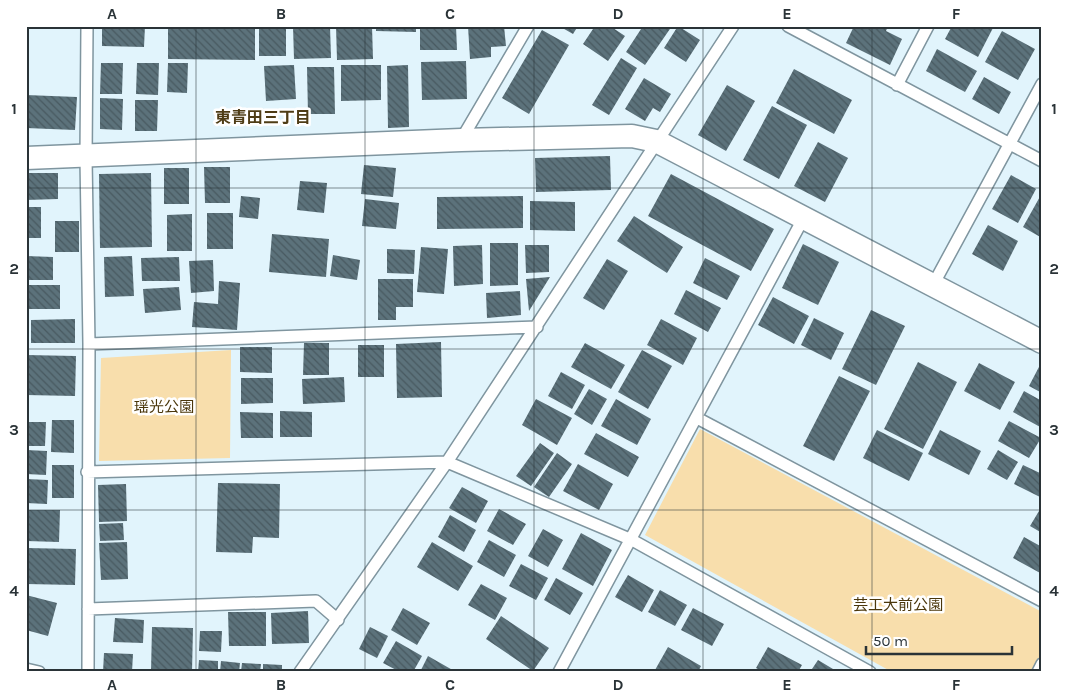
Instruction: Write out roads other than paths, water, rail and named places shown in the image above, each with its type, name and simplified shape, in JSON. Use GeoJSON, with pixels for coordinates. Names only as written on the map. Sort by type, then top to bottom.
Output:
{"type":"FeatureCollection","features":[{"type":"Feature","properties":{"kind":"street"},"geometry":{"type":"LineString","coordinates":[[26,158],[86,158],[461,140],[632,136],[656,141],[1042,342]]}},
{"type":"Feature","properties":{"kind":"lane"},"geometry":{"type":"LineString","coordinates":[[87,26],[86,158],[89,344],[87,472],[88,672]]}},
{"type":"Feature","properties":{"kind":"lane"},"geometry":{"type":"LineString","coordinates":[[461,140],[528,26]]}},
{"type":"Feature","properties":{"kind":"lane"},"geometry":{"type":"LineString","coordinates":[[300,672],[447,462],[733,26]]}},
{"type":"Feature","properties":{"kind":"lane"},"geometry":{"type":"LineString","coordinates":[[788,26],[1042,161]]}},
{"type":"Feature","properties":{"kind":"lane"},"geometry":{"type":"LineString","coordinates":[[897,85],[928,26]]}},
{"type":"Feature","properties":{"kind":"lane"},"geometry":{"type":"LineString","coordinates":[[933,285],[1042,84]]}},
{"type":"Feature","properties":{"kind":"lane"},"geometry":{"type":"LineString","coordinates":[[563,670],[803,219]]}},
{"type":"Feature","properties":{"kind":"lane"},"geometry":{"type":"LineString","coordinates":[[89,344],[537,327]]}},
{"type":"Feature","properties":{"kind":"lane"},"geometry":{"type":"LineString","coordinates":[[697,418],[1042,601]]}},
{"type":"Feature","properties":{"kind":"lane"},"geometry":{"type":"LineString","coordinates":[[87,472],[447,462],[632,540],[867,671]]}},
{"type":"Feature","properties":{"kind":"lane"},"geometry":{"type":"LineString","coordinates":[[88,609],[316,601],[338,620]]}},
{"type":"Feature","properties":{"kind":"lane"},"geometry":{"type":"LineString","coordinates":[[1038,672],[1042,664]]}},
{"type":"Feature","properties":{"kind":"lane"},"geometry":{"type":"LineString","coordinates":[[26,668],[38,672]]}},
{"type":"Feature","properties":{"kind":"district","name":"東青田三丁目"},"geometry":{"type":"Point","coordinates":[263,117]}},
{"type":"Feature","properties":{"kind":"park label","name":"瑶光公園"},"geometry":{"type":"Point","coordinates":[164,407]}},
{"type":"Feature","properties":{"kind":"park label","name":"芸工大前公園"},"geometry":{"type":"Point","coordinates":[898,605]}}]}
